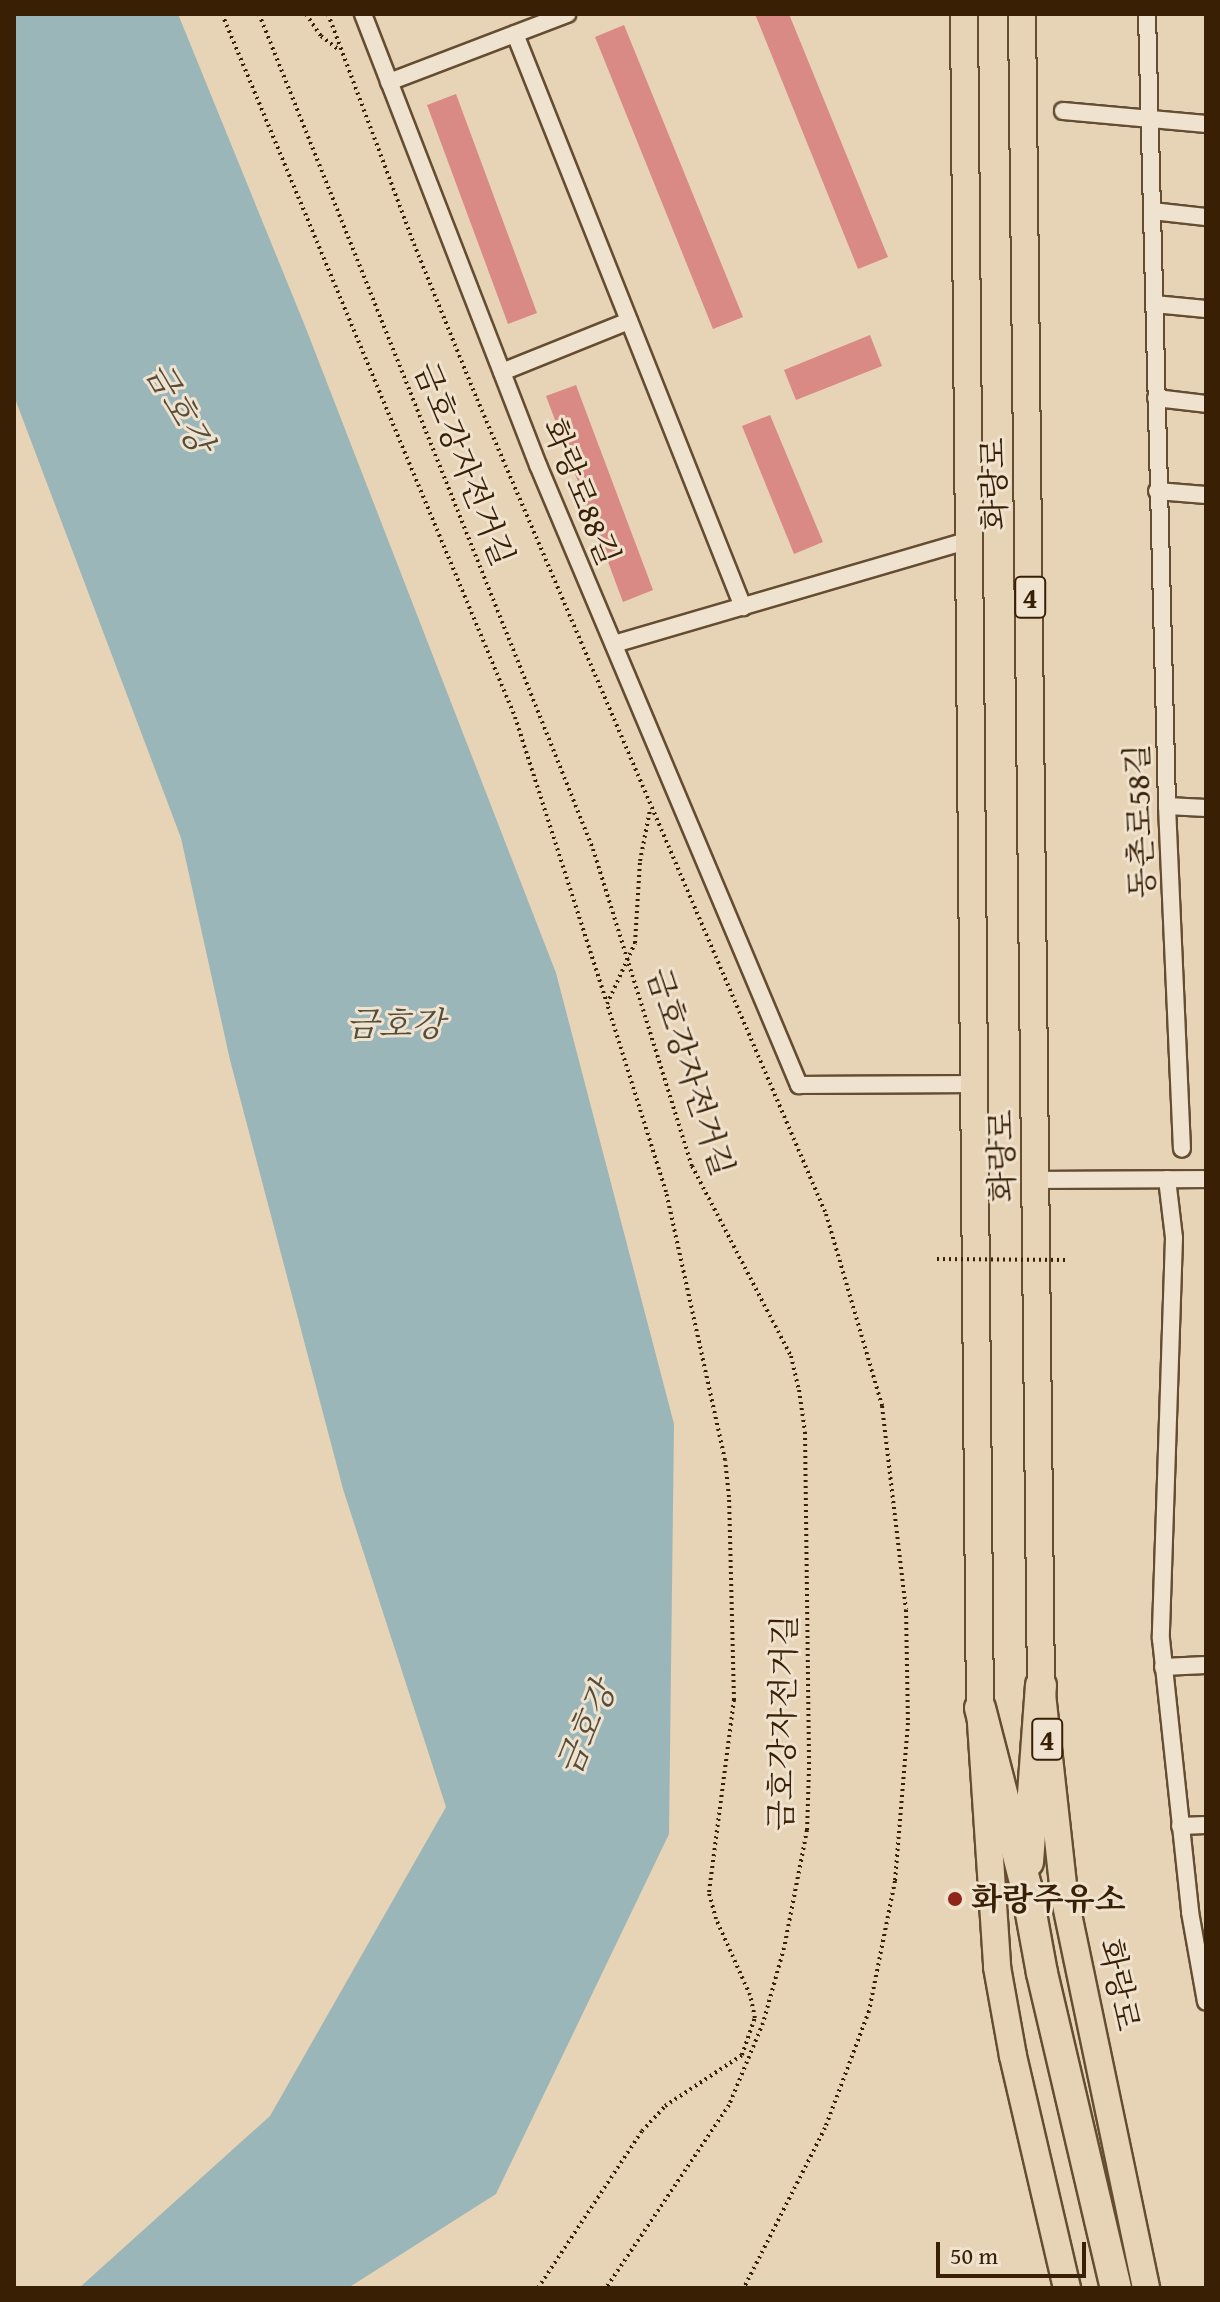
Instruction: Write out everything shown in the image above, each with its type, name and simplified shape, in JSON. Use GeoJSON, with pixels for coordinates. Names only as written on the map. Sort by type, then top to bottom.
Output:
{"type":"FeatureCollection","features":[{"type":"Feature","properties":{"kind":"highway"},"geometry":{"type":"LineString","coordinates":[[1026,1886],[1041,1685]]}},
{"type":"Feature","properties":{"kind":"highway"},"geometry":{"type":"LineString","coordinates":[[980,1708],[1026,1886],[1045,1988],[1116,2288]]}},
{"type":"Feature","properties":{"kind":"main road","name":"화랑로"},"geometry":{"type":"LineString","coordinates":[[964,14],[980,1708],[997,1967],[1013,2056],[1067,2288]]}},
{"type":"Feature","properties":{"kind":"main road","name":"화랑로"},"geometry":{"type":"LineString","coordinates":[[1022,14],[1041,1685],[1064,1895],[1146,2288]]}},
{"type":"Feature","properties":{"kind":"street","name":"화랑로88길"},"geometry":{"type":"LineString","coordinates":[[363,14],[502,372],[799,1085],[972,1084]]}},
{"type":"Feature","properties":{"kind":"street"},"geometry":{"type":"LineString","coordinates":[[389,82],[567,14]]}},
{"type":"Feature","properties":{"kind":"street","name":"동촌로58길"},"geometry":{"type":"LineString","coordinates":[[1147,14],[1157,491],[1182,1149]]}},
{"type":"Feature","properties":{"kind":"street"},"geometry":{"type":"LineString","coordinates":[[515,34],[743,607]]}},
{"type":"Feature","properties":{"kind":"street"},"geometry":{"type":"LineString","coordinates":[[1063,111],[1206,124]]}},
{"type":"Feature","properties":{"kind":"street"},"geometry":{"type":"LineString","coordinates":[[1152,211],[1206,217]]}},
{"type":"Feature","properties":{"kind":"street"},"geometry":{"type":"LineString","coordinates":[[1154,304],[1206,309]]}},
{"type":"Feature","properties":{"kind":"street"},"geometry":{"type":"LineString","coordinates":[[502,372],[629,321]]}},
{"type":"Feature","properties":{"kind":"street"},"geometry":{"type":"LineString","coordinates":[[1156,398],[1206,404]]}},
{"type":"Feature","properties":{"kind":"street"},"geometry":{"type":"LineString","coordinates":[[1157,491],[1206,495]]}},
{"type":"Feature","properties":{"kind":"street"},"geometry":{"type":"LineString","coordinates":[[614,644],[970,540]]}},
{"type":"Feature","properties":{"kind":"street"},"geometry":{"type":"LineString","coordinates":[[1167,806],[1206,808]]}},
{"type":"Feature","properties":{"kind":"street"},"geometry":{"type":"LineString","coordinates":[[1167,1179],[1174,1238],[1161,1639],[1180,1826],[1206,2002]]}},
{"type":"Feature","properties":{"kind":"street"},"geometry":{"type":"LineString","coordinates":[[1037,1180],[1206,1179]]}},
{"type":"Feature","properties":{"kind":"street"},"geometry":{"type":"LineString","coordinates":[[1163,1667],[1206,1665]]}},
{"type":"Feature","properties":{"kind":"street"},"geometry":{"type":"LineString","coordinates":[[1180,1826],[1206,1825]]}},
{"type":"Feature","properties":{"kind":"path"},"geometry":{"type":"LineString","coordinates":[[222,14],[515,717],[666,1192],[725,1460],[730,1528],[734,1700],[709,1892],[716,1919],[750,1995],[755,2018],[742,2055],[665,2106],[642,2131],[538,2288]]}},
{"type":"Feature","properties":{"kind":"path","name":"금호강자전거길"},"geometry":{"type":"LineString","coordinates":[[259,14],[552,741],[629,960],[692,1166],[791,1356],[799,1390],[805,1432],[809,1768],[807,1830],[795,1896],[763,2023],[729,2105],[606,2288]]}},
{"type":"Feature","properties":{"kind":"path"},"geometry":{"type":"LineString","coordinates":[[306,14],[321,36],[341,53]]}},
{"type":"Feature","properties":{"kind":"path"},"geometry":{"type":"LineString","coordinates":[[328,14],[477,399],[826,1214],[882,1406],[906,1610],[908,1723],[895,1881],[869,2011],[825,2128],[744,2288]]}},
{"type":"Feature","properties":{"kind":"path"},"geometry":{"type":"LineString","coordinates":[[607,1004],[635,943],[640,861],[651,808]]}},
{"type":"Feature","properties":{"kind":"path"},"geometry":{"type":"LineString","coordinates":[[937,1259],[1067,1260]]}},
{"type":"Feature","properties":{"kind":"water","name":"금호강"},"geometry":{"type":"Polygon","coordinates":[[[14,14],[178,14],[305,326],[556,973],[674,1424],[669,1834],[496,2194],[348,2288],[79,2288],[270,2116],[446,1807],[343,1489],[230,1060],[181,838],[14,396],[14,14]]]}},
{"type":"Feature","properties":{"kind":"building"},"geometry":{"type":"Polygon","coordinates":[[[755,14],[789,14],[888,257],[858,269],[755,14]]]}},
{"type":"Feature","properties":{"kind":"building"},"geometry":{"type":"Polygon","coordinates":[[[624,25],[743,317],[713,329],[595,37],[624,25]]]}},
{"type":"Feature","properties":{"kind":"building"},"geometry":{"type":"Polygon","coordinates":[[[456,94],[537,313],[508,324],[427,105],[456,94]]]}},
{"type":"Feature","properties":{"kind":"building"},"geometry":{"type":"Polygon","coordinates":[[[870,335],[882,366],[796,400],[784,370],[870,335]]]}},
{"type":"Feature","properties":{"kind":"building"},"geometry":{"type":"Polygon","coordinates":[[[576,385],[653,590],[623,602],[546,396],[576,385]]]}},
{"type":"Feature","properties":{"kind":"building"},"geometry":{"type":"Polygon","coordinates":[[[770,415],[823,542],[794,554],[742,426],[770,415]]]}},
{"type":"Feature","properties":{"kind":"place","name":"화랑주유소"},"geometry":{"type":"Point","coordinates":[955,1899]}}]}
